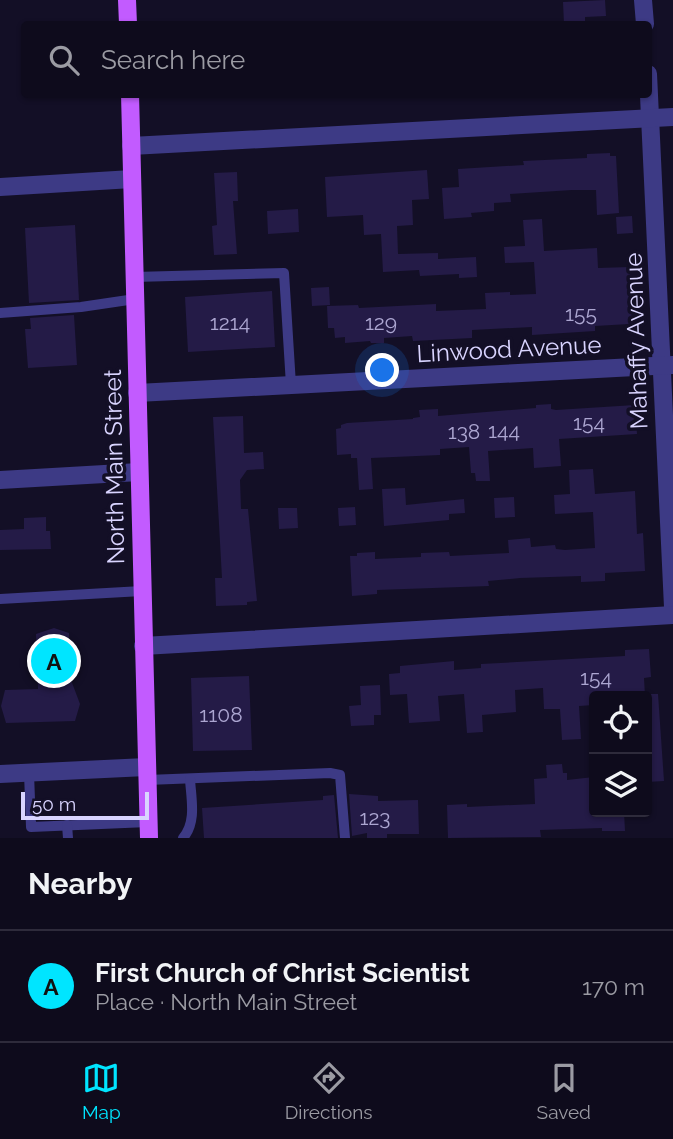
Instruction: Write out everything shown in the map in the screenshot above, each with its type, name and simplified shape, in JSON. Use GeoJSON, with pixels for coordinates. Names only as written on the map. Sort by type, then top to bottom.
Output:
{"type":"FeatureCollection","features":[{"type":"Feature","properties":{"kind":"main road"},"geometry":{"type":"LineString","coordinates":[[127,0],[128,21]]}},
{"type":"Feature","properties":{"kind":"main road","name":"North Main Street"},"geometry":{"type":"LineString","coordinates":[[130,98],[148,830]]}},
{"type":"Feature","properties":{"kind":"street"},"geometry":{"type":"LineString","coordinates":[[643,0],[645,21]]}},
{"type":"Feature","properties":{"kind":"street","name":"Mahaffy Avenue"},"geometry":{"type":"LineString","coordinates":[[650,98],[667,365],[673,607]]}},
{"type":"Feature","properties":{"kind":"street"},"geometry":{"type":"LineString","coordinates":[[131,146],[673,117]]}},
{"type":"Feature","properties":{"kind":"street"},"geometry":{"type":"LineString","coordinates":[[0,187],[132,179]]}},
{"type":"Feature","properties":{"kind":"street","name":"Linwood Avenue"},"geometry":{"type":"LineString","coordinates":[[137,393],[667,365]]}},
{"type":"Feature","properties":{"kind":"street"},"geometry":{"type":"LineString","coordinates":[[0,480],[139,472]]}},
{"type":"Feature","properties":{"kind":"street"},"geometry":{"type":"LineString","coordinates":[[143,646],[673,615]]}},
{"type":"Feature","properties":{"kind":"street"},"geometry":{"type":"LineString","coordinates":[[0,774],[147,774]]}},
{"type":"Feature","properties":{"kind":"lane"},"geometry":{"type":"LineString","coordinates":[[134,277],[284,273],[291,385]]}},
{"type":"Feature","properties":{"kind":"lane"},"geometry":{"type":"LineString","coordinates":[[0,313],[81,307],[135,299]]}},
{"type":"Feature","properties":{"kind":"lane"},"geometry":{"type":"LineString","coordinates":[[0,599],[142,591]]}},
{"type":"Feature","properties":{"kind":"lane"},"geometry":{"type":"LineString","coordinates":[[29,773],[31,827],[67,825],[148,830]]}},
{"type":"Feature","properties":{"kind":"lane"},"geometry":{"type":"LineString","coordinates":[[147,774],[190,779],[330,773],[340,775],[345,838]]}},
{"type":"Feature","properties":{"kind":"lane"},"geometry":{"type":"LineString","coordinates":[[183,838],[187,834],[192,815],[190,779]]}},
{"type":"Feature","properties":{"kind":"lane"},"geometry":{"type":"LineString","coordinates":[[67,825],[68,838]]}},
{"type":"Feature","properties":{"kind":"building"},"geometry":{"type":"Polygon","coordinates":[[[605,0],[606,16],[585,17],[585,21],[564,21],[563,2],[605,0]]]}},
{"type":"Feature","properties":{"kind":"building"},"geometry":{"type":"Polygon","coordinates":[[[610,153],[610,156],[616,156],[619,213],[597,215],[596,190],[572,190],[510,194],[511,202],[494,203],[494,211],[471,213],[472,217],[444,219],[442,188],[459,187],[458,169],[524,165],[523,161],[587,158],[587,154],[610,153]]]}},
{"type":"Feature","properties":{"kind":"building"},"geometry":{"type":"Polygon","coordinates":[[[427,170],[429,199],[412,200],[413,225],[397,226],[398,254],[438,253],[438,259],[476,257],[477,277],[459,278],[459,274],[420,276],[419,270],[383,272],[381,234],[364,235],[363,215],[327,217],[325,177],[427,170]]]}},
{"type":"Feature","properties":{"kind":"building"},"geometry":{"type":"Polygon","coordinates":[[[237,172],[238,201],[233,201],[237,254],[214,255],[212,226],[217,225],[214,173],[237,172]]]}},
{"type":"Feature","properties":{"kind":"building"},"geometry":{"type":"Polygon","coordinates":[[[298,209],[299,232],[268,234],[267,211],[298,209]]]}},
{"type":"Feature","properties":{"kind":"building"},"geometry":{"type":"Polygon","coordinates":[[[632,216],[633,233],[617,234],[616,217],[632,216]]]}},
{"type":"Feature","properties":{"kind":"building"},"geometry":{"type":"Polygon","coordinates":[[[542,219],[544,251],[597,248],[598,268],[630,267],[632,319],[629,319],[629,324],[595,326],[595,331],[532,335],[532,327],[472,330],[472,338],[413,341],[412,336],[384,338],[384,343],[345,343],[345,337],[335,338],[334,328],[328,328],[327,306],[358,305],[359,308],[436,304],[436,311],[486,309],[485,293],[536,294],[534,262],[505,263],[504,247],[525,246],[523,220],[542,219]]]}},
{"type":"Feature","properties":{"kind":"building"},"geometry":{"type":"Polygon","coordinates":[[[75,225],[79,300],[29,303],[25,228],[75,225]]]}},
{"type":"Feature","properties":{"kind":"building"},"geometry":{"type":"Polygon","coordinates":[[[329,287],[330,305],[312,306],[311,288],[329,287]]]}},
{"type":"Feature","properties":{"kind":"building"},"geometry":{"type":"Polygon","coordinates":[[[272,291],[275,347],[188,352],[185,297],[272,291]]]}},
{"type":"Feature","properties":{"kind":"building"},"geometry":{"type":"Polygon","coordinates":[[[74,315],[77,365],[28,368],[25,329],[31,329],[30,318],[74,315]]]}},
{"type":"Feature","properties":{"kind":"building"},"geometry":{"type":"Polygon","coordinates":[[[551,404],[551,409],[556,410],[635,405],[637,434],[559,439],[561,466],[534,468],[533,448],[488,451],[490,481],[476,481],[475,473],[471,473],[469,447],[440,449],[440,455],[371,458],[373,489],[359,490],[357,458],[351,458],[351,454],[337,455],[336,429],[347,423],[413,419],[420,417],[419,410],[438,409],[438,416],[536,408],[536,405],[551,404]]]}},
{"type":"Feature","properties":{"kind":"building"},"geometry":{"type":"Polygon","coordinates":[[[243,416],[244,453],[263,452],[264,469],[247,470],[240,480],[241,509],[248,509],[257,601],[247,602],[247,605],[216,606],[215,578],[222,578],[213,417],[243,416]]]}},
{"type":"Feature","properties":{"kind":"building"},"geometry":{"type":"Polygon","coordinates":[[[593,469],[595,494],[635,491],[637,534],[643,533],[645,571],[605,573],[605,581],[581,582],[581,576],[520,578],[488,581],[489,586],[377,590],[377,594],[352,596],[350,556],[357,556],[357,553],[375,552],[375,559],[421,557],[421,553],[449,552],[450,556],[509,553],[508,540],[530,538],[531,547],[555,545],[556,549],[565,550],[595,548],[593,512],[555,514],[554,495],[570,494],[569,470],[593,469]]]}},
{"type":"Feature","properties":{"kind":"building"},"geometry":{"type":"Polygon","coordinates":[[[405,488],[406,505],[464,499],[465,513],[449,514],[449,520],[384,526],[382,489],[405,488]]]}},
{"type":"Feature","properties":{"kind":"building"},"geometry":{"type":"Polygon","coordinates":[[[514,497],[515,517],[495,518],[494,498],[514,497]]]}},
{"type":"Feature","properties":{"kind":"building"},"geometry":{"type":"Polygon","coordinates":[[[355,507],[356,525],[339,526],[338,508],[355,507]]]}},
{"type":"Feature","properties":{"kind":"building"},"geometry":{"type":"Polygon","coordinates":[[[278,508],[297,508],[298,528],[279,529],[278,508]]]}},
{"type":"Feature","properties":{"kind":"building"},"geometry":{"type":"Polygon","coordinates":[[[46,517],[46,531],[50,531],[51,549],[0,550],[0,530],[24,529],[24,518],[46,517]]]}},
{"type":"Feature","properties":{"kind":"building"},"geometry":{"type":"Polygon","coordinates":[[[54,628],[69,633],[71,680],[80,704],[75,721],[6,723],[1,706],[5,690],[38,689],[36,634],[54,628]]]}},
{"type":"Feature","properties":{"kind":"building"},"geometry":{"type":"Polygon","coordinates":[[[649,649],[651,677],[644,678],[645,691],[589,691],[589,705],[579,706],[581,739],[562,740],[560,709],[544,709],[543,688],[515,690],[516,712],[482,715],[483,732],[467,733],[464,694],[438,696],[440,721],[409,723],[407,694],[390,695],[389,674],[400,673],[400,666],[454,661],[454,670],[481,668],[481,664],[625,656],[625,650],[649,649]]]}},
{"type":"Feature","properties":{"kind":"building"},"geometry":{"type":"Polygon","coordinates":[[[249,676],[252,750],[193,751],[191,678],[249,676]]]}},
{"type":"Feature","properties":{"kind":"building"},"geometry":{"type":"Polygon","coordinates":[[[380,685],[381,715],[374,715],[374,725],[351,726],[349,706],[361,705],[360,686],[380,685]]]}},
{"type":"Feature","properties":{"kind":"building"},"geometry":{"type":"Polygon","coordinates":[[[652,694],[658,694],[664,781],[652,782],[652,694]]]}},
{"type":"Feature","properties":{"kind":"building"},"geometry":{"type":"Polygon","coordinates":[[[562,764],[567,780],[589,778],[589,817],[624,817],[625,831],[602,831],[602,828],[540,830],[541,837],[448,838],[447,805],[467,804],[467,807],[535,804],[534,779],[547,778],[546,765],[562,764]]]}},
{"type":"Feature","properties":{"kind":"building"},"geometry":{"type":"Polygon","coordinates":[[[349,794],[378,796],[378,801],[418,800],[419,834],[387,834],[387,838],[367,838],[367,833],[352,836],[349,794]]]}},
{"type":"Feature","properties":{"kind":"building"},"geometry":{"type":"Polygon","coordinates":[[[334,795],[338,838],[204,838],[202,808],[323,800],[323,796],[334,795]]]}},
{"type":"Feature","properties":{"kind":"place","name":"First Church of Christ Scientist"},"geometry":{"type":"Point","coordinates":[54,661]}}]}
